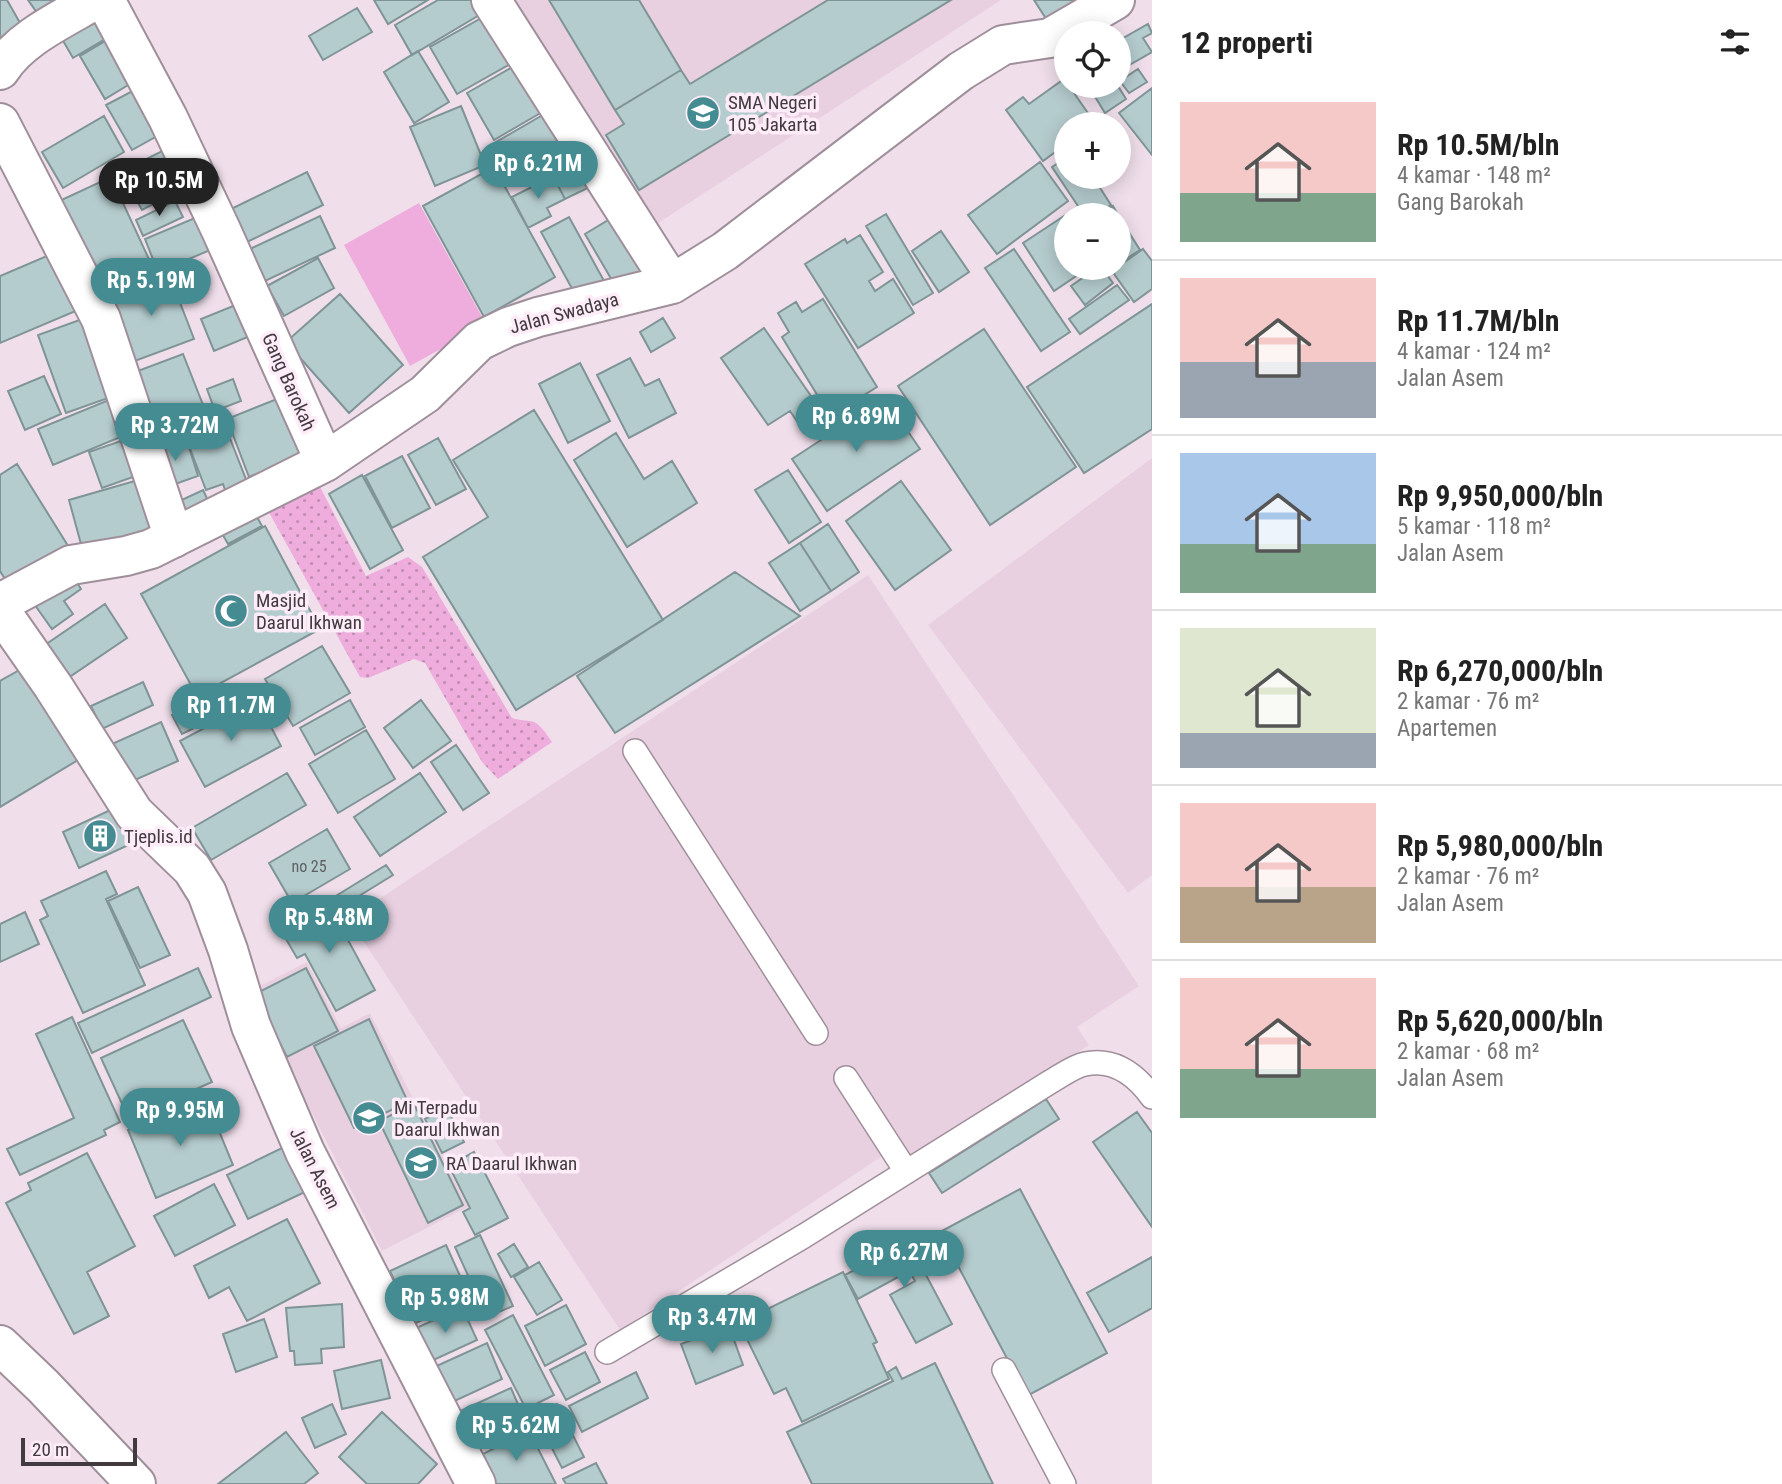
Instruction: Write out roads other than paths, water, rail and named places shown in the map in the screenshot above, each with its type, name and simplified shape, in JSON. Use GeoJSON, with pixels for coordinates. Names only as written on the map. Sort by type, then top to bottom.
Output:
{"type":"FeatureCollection","features":[{"type":"Feature","properties":{"kind":"street"},"geometry":{"type":"LineString","coordinates":[[0,70],[5,62],[33,38],[95,0]]}},
{"type":"Feature","properties":{"kind":"street","name":"Gang Barokah"},"geometry":{"type":"LineString","coordinates":[[105,0],[168,118],[216,218],[324,462]]}},
{"type":"Feature","properties":{"kind":"street"},"geometry":{"type":"LineString","coordinates":[[491,0],[672,284]]}},
{"type":"Feature","properties":{"kind":"street","name":"Jalan Swadaya"},"geometry":{"type":"LineString","coordinates":[[0,603],[71,565],[151,549],[324,462],[425,394],[479,341],[508,327],[672,284],[725,251],[961,71],[1003,45],[1050,38],[1115,0]]}},
{"type":"Feature","properties":{"kind":"street"},"geometry":{"type":"LineString","coordinates":[[0,123],[100,319],[174,538]]}},
{"type":"Feature","properties":{"kind":"street","name":"Jalan Asem"},"geometry":{"type":"LineString","coordinates":[[0,610],[53,686],[134,813],[192,869],[207,893],[251,1026],[305,1152],[476,1484]]}},
{"type":"Feature","properties":{"kind":"street"},"geometry":{"type":"LineString","coordinates":[[0,1345],[136,1484]]}},
{"type":"Feature","properties":{"kind":"lane"},"geometry":{"type":"LineString","coordinates":[[635,751],[816,1033]]}},
{"type":"Feature","properties":{"kind":"lane"},"geometry":{"type":"LineString","coordinates":[[607,1352],[804,1236],[1050,1082],[1084,1064],[1112,1063],[1141,1082],[1152,1097]]}},
{"type":"Feature","properties":{"kind":"lane"},"geometry":{"type":"LineString","coordinates":[[846,1078],[906,1171]]}},
{"type":"Feature","properties":{"kind":"lane"},"geometry":{"type":"LineString","coordinates":[[1004,1370],[1064,1484]]}},
{"type":"Feature","properties":{"kind":"place","name":"SMA Negeri 105 Jakarta"},"geometry":{"type":"Point","coordinates":[703,113]}},
{"type":"Feature","properties":{"kind":"place","name":"Masjid Daarul Ikhwan"},"geometry":{"type":"Point","coordinates":[231,611]}},
{"type":"Feature","properties":{"kind":"place","name":"Tjeplis.id"},"geometry":{"type":"Point","coordinates":[100,836]}},
{"type":"Feature","properties":{"kind":"place","name":"Mi Terpadu Daarul Ikhwan"},"geometry":{"type":"Point","coordinates":[369,1118]}},
{"type":"Feature","properties":{"kind":"place","name":"RA Daarul Ikhwan"},"geometry":{"type":"Point","coordinates":[421,1163]}}]}
